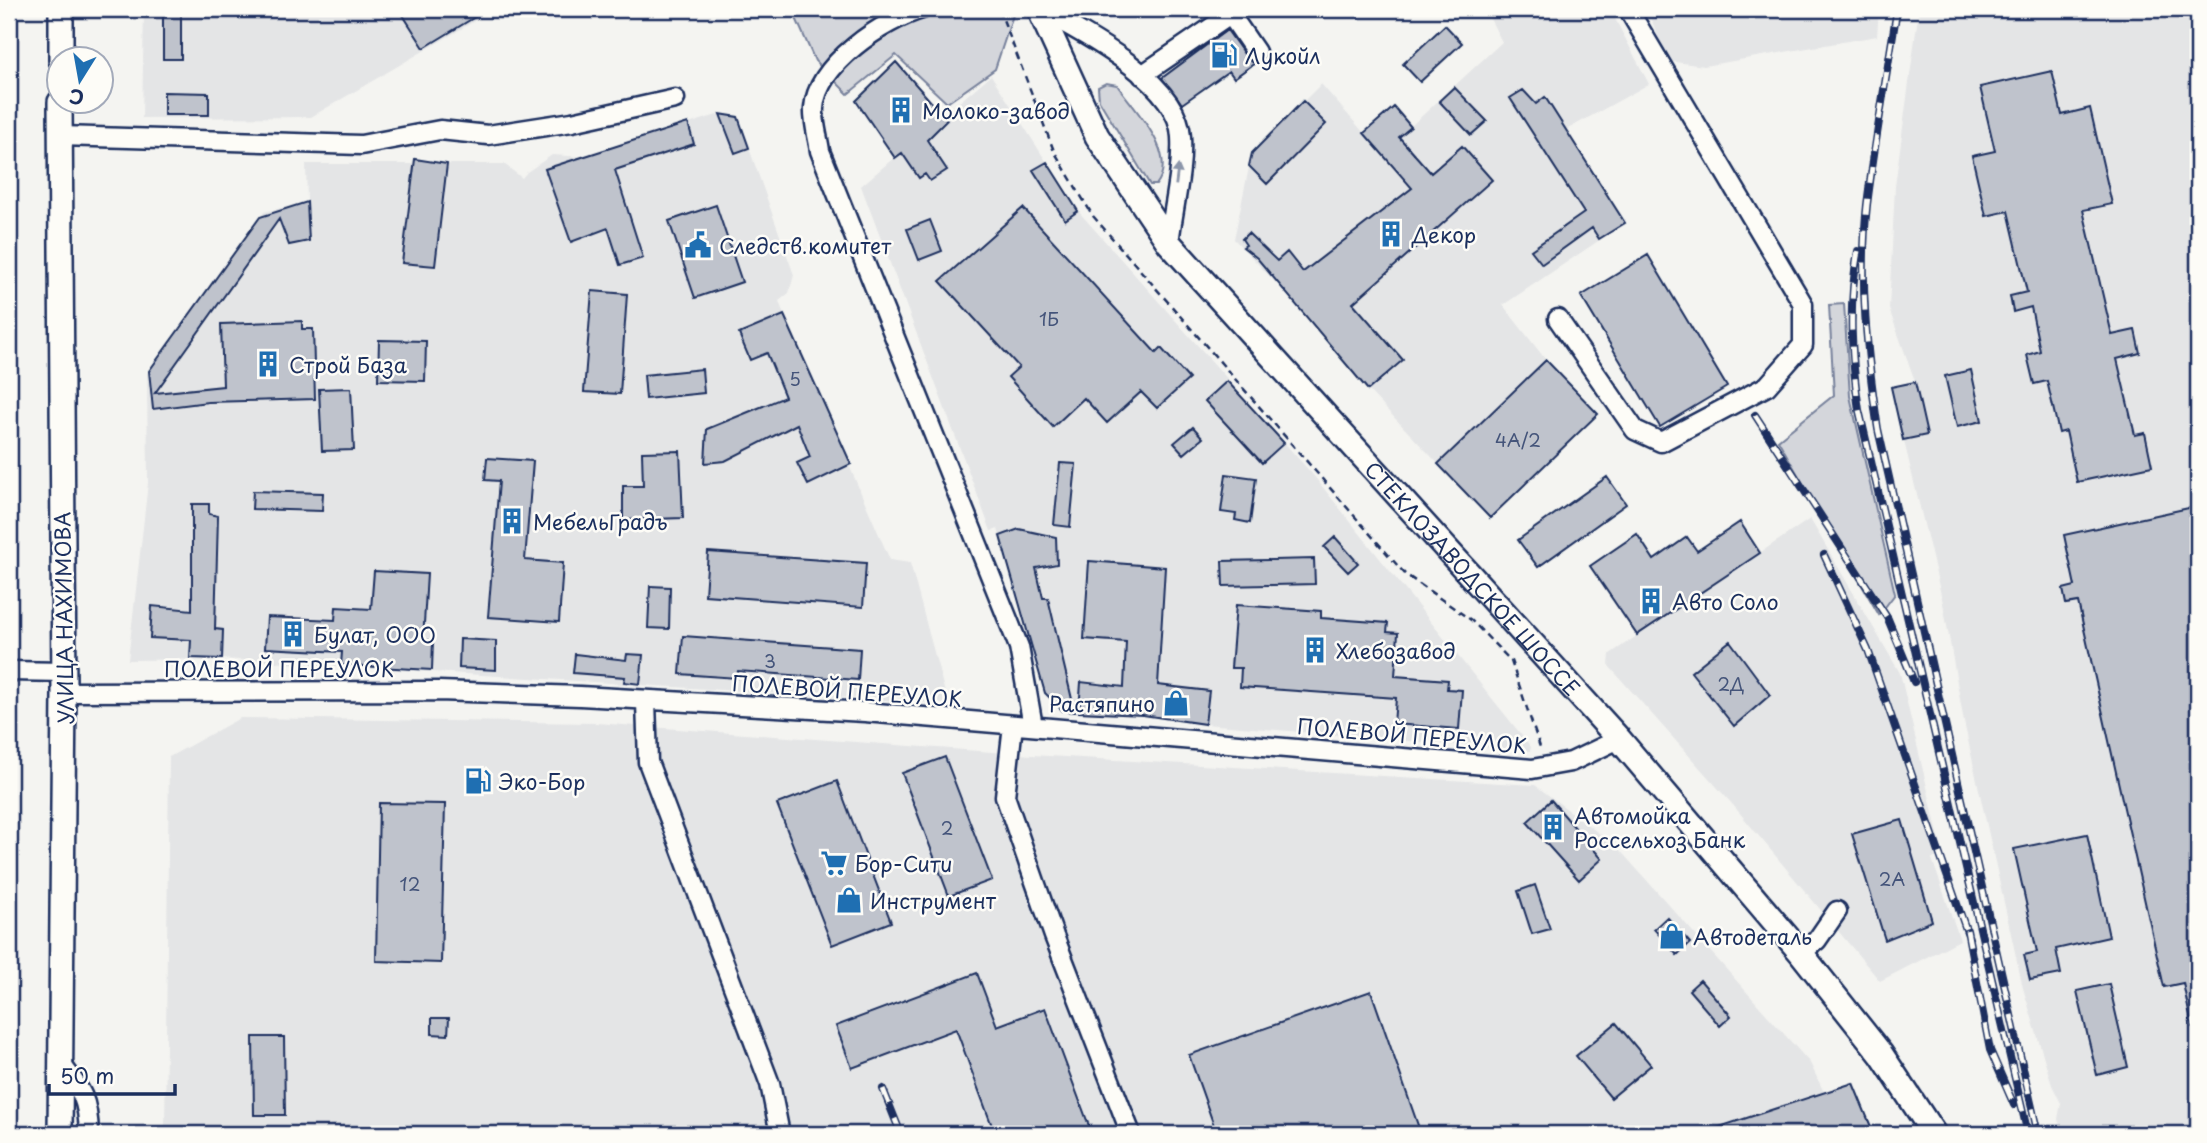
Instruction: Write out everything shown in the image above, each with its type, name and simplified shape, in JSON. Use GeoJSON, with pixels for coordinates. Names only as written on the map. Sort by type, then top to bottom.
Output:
{"type":"FeatureCollection","features":[{"type":"Feature","properties":{"kind":"main road"},"geometry":{"type":"LineString","coordinates":[[61,9],[61,46]]}},
{"type":"Feature","properties":{"kind":"main road","name":"СТЕКЛОЗАВОДСКОЕ ШОССЕ"},"geometry":{"type":"LineString","coordinates":[[1039,9],[1097,136],[1168,243],[1619,739],[1801,953],[1881,1054],[1934,1134]]}},
{"type":"Feature","properties":{"kind":"main road","name":"УЛИЦА НАХИМОВА"},"geometry":{"type":"LineString","coordinates":[[60,1134],[64,682],[61,116]]}},
{"type":"Feature","properties":{"kind":"street"},"geometry":{"type":"LineString","coordinates":[[922,9],[904,14],[855,44],[822,82],[814,107],[820,151],[1019,647],[1033,726]]}},
{"type":"Feature","properties":{"kind":"street"},"geometry":{"type":"LineString","coordinates":[[1039,9],[1119,53],[1166,98],[1182,135],[1168,243]]}},
{"type":"Feature","properties":{"kind":"street"},"geometry":{"type":"LineString","coordinates":[[1558,318],[1635,430],[1661,442],[1767,386],[1803,345],[1803,304],[1628,9]]}},
{"type":"Feature","properties":{"kind":"street"},"geometry":{"type":"LineString","coordinates":[[1142,75],[1224,19],[1229,10],[1256,52]]}},
{"type":"Feature","properties":{"kind":"street"},"geometry":{"type":"LineString","coordinates":[[60,136],[361,145],[440,130],[488,135],[572,122],[675,99]]}},
{"type":"Feature","properties":{"kind":"street","name":"ПОЛЕВОЙ ПЕРЕУЛОК"},"geometry":{"type":"LineString","coordinates":[[9,671],[64,682],[439,691],[852,711],[1532,769],[1571,762],[1619,739]]}},
{"type":"Feature","properties":{"kind":"street"},"geometry":{"type":"LineString","coordinates":[[646,702],[648,762],[770,1084],[780,1134]]}},
{"type":"Feature","properties":{"kind":"street"},"geometry":{"type":"LineString","coordinates":[[1013,725],[1005,796],[1054,936],[1131,1134]]}},
{"type":"Feature","properties":{"kind":"street"},"geometry":{"type":"LineString","coordinates":[[1801,953],[1823,934],[1837,911]]}},
{"type":"Feature","properties":{"kind":"street"},"geometry":{"type":"LineString","coordinates":[[61,1064],[83,1092],[89,1107],[89,1134]]}},
{"type":"Feature","properties":{"kind":"path"},"geometry":{"type":"LineString","coordinates":[[999,9],[1054,151],[1093,216],[1405,574],[1471,620],[1511,661],[1546,766]]}},
{"type":"Feature","properties":{"kind":"shaded area"},"geometry":{"type":"Polygon","coordinates":[[[144,9],[495,9],[311,117],[142,118],[144,9]]]}},
{"type":"Feature","properties":{"kind":"shaded area"},"geometry":{"type":"Polygon","coordinates":[[[792,9],[1013,9],[1014,12],[995,69],[947,103],[896,55],[848,94],[815,61],[792,9]]]}},
{"type":"Feature","properties":{"kind":"shaded area"},"geometry":{"type":"Polygon","coordinates":[[[1485,9],[1610,9],[1649,84],[1566,130],[1625,223],[1503,305],[1546,360],[1490,518],[1368,390],[1281,288],[1234,239],[1252,153],[1321,84],[1364,133],[1394,107],[1411,126],[1502,42],[1485,9]]]}},
{"type":"Feature","properties":{"kind":"shaded area"},"geometry":{"type":"Polygon","coordinates":[[[1647,9],[1879,9],[1877,36],[1704,66],[1668,61],[1647,9]]]}},
{"type":"Feature","properties":{"kind":"shaded area"},"geometry":{"type":"Polygon","coordinates":[[[1919,9],[2198,9],[2198,1134],[2062,1134],[2058,1119],[2061,1103],[2052,1085],[2023,988],[1964,722],[1943,603],[1891,387],[1915,381],[1889,309],[1895,186],[1919,9]]]}},
{"type":"Feature","properties":{"kind":"shaded area"},"geometry":{"type":"Polygon","coordinates":[[[991,75],[1078,211],[1313,475],[1531,747],[1530,751],[1205,724],[1143,715],[1063,711],[1045,693],[998,529],[991,531],[861,186],[991,75]]]}},
{"type":"Feature","properties":{"kind":"shaded area"},"geometry":{"type":"Polygon","coordinates":[[[1106,83],[1117,85],[1143,119],[1159,147],[1162,173],[1156,185],[1150,185],[1099,100],[1098,87],[1106,83]]]}},
{"type":"Feature","properties":{"kind":"shaded area"},"geometry":{"type":"Polygon","coordinates":[[[720,114],[738,117],[794,275],[789,293],[779,301],[784,315],[890,560],[910,563],[948,704],[222,659],[128,660],[148,483],[147,374],[264,212],[307,202],[306,164],[504,164],[522,178],[552,155],[585,157],[720,114]]]}},
{"type":"Feature","properties":{"kind":"shaded area"},"geometry":{"type":"Polygon","coordinates":[[[1844,304],[1850,396],[1895,594],[1879,615],[1778,440],[1834,395],[1829,305],[1844,304]]]}},
{"type":"Feature","properties":{"kind":"shaded area"},"geometry":{"type":"Polygon","coordinates":[[[1810,519],[1900,673],[1943,855],[1932,859],[1960,940],[1880,981],[1733,805],[1609,666],[1610,654],[1810,519]]]}},
{"type":"Feature","properties":{"kind":"shaded area"},"geometry":{"type":"Polygon","coordinates":[[[240,718],[596,723],[1032,755],[1535,785],[1617,847],[1810,1063],[1844,1134],[165,1134],[169,757],[240,718]]]}},
{"type":"Feature","properties":{"kind":"building"},"geometry":{"type":"Polygon","coordinates":[[[163,9],[181,9],[181,59],[163,59],[163,9]]]}},
{"type":"Feature","properties":{"kind":"building"},"geometry":{"type":"Polygon","coordinates":[[[413,9],[488,9],[424,48],[403,15],[413,9]]]}},
{"type":"Feature","properties":{"kind":"building"},"geometry":{"type":"Polygon","coordinates":[[[1445,25],[1462,43],[1420,82],[1403,64],[1445,25]]]}},
{"type":"Feature","properties":{"kind":"building"},"geometry":{"type":"Polygon","coordinates":[[[1227,30],[1247,58],[1255,63],[1234,78],[1229,71],[1182,104],[1162,78],[1227,30]]]}},
{"type":"Feature","properties":{"kind":"building","name":"Молоко-завод"},"geometry":{"type":"Polygon","coordinates":[[[896,62],[947,120],[927,140],[947,170],[930,181],[925,174],[919,178],[902,153],[895,158],[856,101],[896,62]]]}},
{"type":"Feature","properties":{"kind":"building"},"geometry":{"type":"Polygon","coordinates":[[[2052,71],[2062,115],[2090,108],[2112,204],[2083,210],[2112,335],[2135,330],[2140,353],[2117,359],[2135,435],[2145,433],[2152,466],[2077,482],[2066,431],[2059,433],[2047,381],[2034,384],[2027,355],[2040,351],[2031,307],[2013,312],[2010,296],[2027,292],[2008,211],[1986,216],[1972,156],[1995,151],[1980,87],[2052,71]]]}},
{"type":"Feature","properties":{"kind":"building"},"geometry":{"type":"Polygon","coordinates":[[[1454,87],[1487,121],[1471,135],[1439,101],[1454,87]]]}},
{"type":"Feature","properties":{"kind":"building"},"geometry":{"type":"Polygon","coordinates":[[[1523,90],[1536,104],[1545,97],[1625,223],[1599,239],[1592,228],[1542,264],[1531,250],[1584,213],[1510,98],[1523,90]]]}},
{"type":"Feature","properties":{"kind":"building"},"geometry":{"type":"Polygon","coordinates":[[[164,92],[209,93],[209,115],[164,115],[164,92]]]}},
{"type":"Feature","properties":{"kind":"building"},"geometry":{"type":"Polygon","coordinates":[[[1303,101],[1326,124],[1267,184],[1249,166],[1252,153],[1303,101]]]}},
{"type":"Feature","properties":{"kind":"building","name":"Декор"},"geometry":{"type":"Polygon","coordinates":[[[1394,107],[1411,127],[1399,137],[1431,173],[1462,146],[1492,180],[1353,303],[1403,360],[1368,390],[1257,258],[1243,247],[1246,245],[1242,239],[1248,233],[1277,261],[1287,252],[1303,272],[1412,188],[1364,133],[1394,107]]]}},
{"type":"Feature","properties":{"kind":"building"},"geometry":{"type":"Polygon","coordinates":[[[720,114],[738,117],[749,148],[735,153],[720,114]]]}},
{"type":"Feature","properties":{"kind":"building"},"geometry":{"type":"Polygon","coordinates":[[[688,123],[694,144],[615,170],[643,258],[620,265],[608,228],[571,242],[545,169],[688,123]]]}},
{"type":"Feature","properties":{"kind":"building"},"geometry":{"type":"Polygon","coordinates":[[[415,159],[447,164],[435,266],[402,263],[415,159]]]}},
{"type":"Feature","properties":{"kind":"building"},"geometry":{"type":"Polygon","coordinates":[[[1047,162],[1078,211],[1065,220],[1033,170],[1047,162]]]}},
{"type":"Feature","properties":{"kind":"building"},"geometry":{"type":"Polygon","coordinates":[[[307,202],[309,241],[289,245],[279,219],[155,393],[223,386],[221,324],[302,321],[302,329],[313,329],[315,399],[208,402],[153,409],[149,371],[260,217],[307,202]]]}},
{"type":"Feature","properties":{"kind":"building"},"geometry":{"type":"Polygon","coordinates":[[[716,205],[742,282],[695,298],[669,221],[716,205]]]}},
{"type":"Feature","properties":{"kind":"building"},"geometry":{"type":"Polygon","coordinates":[[[1023,208],[1156,353],[1161,348],[1189,379],[1157,408],[1141,392],[1107,423],[1084,398],[1053,427],[1008,377],[1019,367],[940,281],[1023,208]]]}},
{"type":"Feature","properties":{"kind":"building"},"geometry":{"type":"Polygon","coordinates":[[[930,220],[942,251],[919,260],[907,229],[930,220]]]}},
{"type":"Feature","properties":{"kind":"building"},"geometry":{"type":"Polygon","coordinates":[[[1648,255],[1727,387],[1660,427],[1581,296],[1648,255]]]}},
{"type":"Feature","properties":{"kind":"building"},"geometry":{"type":"Polygon","coordinates":[[[592,291],[627,294],[620,394],[584,392],[592,291]]]}},
{"type":"Feature","properties":{"kind":"building"},"geometry":{"type":"Polygon","coordinates":[[[784,315],[851,464],[808,485],[797,463],[810,457],[797,424],[725,461],[705,463],[707,429],[785,397],[767,353],[750,360],[739,334],[784,315]]]}},
{"type":"Feature","properties":{"kind":"building"},"geometry":{"type":"Polygon","coordinates":[[[379,340],[426,341],[425,381],[378,380],[379,340]]]}},
{"type":"Feature","properties":{"kind":"building"},"geometry":{"type":"Polygon","coordinates":[[[1546,360],[1598,414],[1490,518],[1438,464],[1546,360]]]}},
{"type":"Feature","properties":{"kind":"building"},"geometry":{"type":"Polygon","coordinates":[[[702,369],[704,393],[646,399],[644,375],[702,369]]]}},
{"type":"Feature","properties":{"kind":"building"},"geometry":{"type":"Polygon","coordinates":[[[1971,370],[1982,421],[1957,427],[1945,376],[1971,370]]]}},
{"type":"Feature","properties":{"kind":"building"},"geometry":{"type":"Polygon","coordinates":[[[1227,381],[1284,443],[1262,463],[1205,401],[1227,381]]]}},
{"type":"Feature","properties":{"kind":"building"},"geometry":{"type":"Polygon","coordinates":[[[1915,382],[1927,435],[1903,440],[1891,387],[1915,382]]]}},
{"type":"Feature","properties":{"kind":"building"},"geometry":{"type":"Polygon","coordinates":[[[351,388],[354,450],[322,451],[319,389],[351,388]]]}},
{"type":"Feature","properties":{"kind":"building"},"geometry":{"type":"Polygon","coordinates":[[[1193,427],[1203,438],[1184,454],[1174,443],[1193,427]]]}},
{"type":"Feature","properties":{"kind":"building"},"geometry":{"type":"Polygon","coordinates":[[[680,451],[683,518],[623,520],[623,486],[643,486],[642,452],[680,451]]]}},
{"type":"Feature","properties":{"kind":"building","name":"МебельГрадъ"},"geometry":{"type":"Polygon","coordinates":[[[487,458],[533,461],[525,560],[563,563],[559,622],[488,617],[499,481],[485,480],[487,458]]]}},
{"type":"Feature","properties":{"kind":"building"},"geometry":{"type":"Polygon","coordinates":[[[1060,463],[1076,464],[1070,527],[1054,525],[1060,463]]]}},
{"type":"Feature","properties":{"kind":"building"},"geometry":{"type":"Polygon","coordinates":[[[1226,474],[1256,478],[1250,523],[1235,520],[1236,514],[1221,512],[1226,474]]]}},
{"type":"Feature","properties":{"kind":"building"},"geometry":{"type":"Polygon","coordinates":[[[1607,477],[1626,504],[1538,567],[1518,540],[1607,477]]]}},
{"type":"Feature","properties":{"kind":"building"},"geometry":{"type":"Polygon","coordinates":[[[253,491],[323,493],[322,511],[252,509],[253,491]]]}},
{"type":"Feature","properties":{"kind":"building"},"geometry":{"type":"Polygon","coordinates":[[[192,504],[209,504],[209,514],[218,516],[215,629],[223,630],[222,659],[190,658],[191,640],[150,638],[152,606],[192,610],[192,504]]]}},
{"type":"Feature","properties":{"kind":"building"},"geometry":{"type":"Polygon","coordinates":[[[2198,506],[2198,1026],[2192,1027],[2183,983],[2164,987],[2078,602],[2066,604],[2063,589],[2075,586],[2064,535],[2198,506]]]}},
{"type":"Feature","properties":{"kind":"building","name":"Авто Соло"},"geometry":{"type":"Polygon","coordinates":[[[1740,522],[1760,553],[1637,635],[1590,566],[1637,534],[1654,560],[1687,537],[1697,551],[1740,522]]]}},
{"type":"Feature","properties":{"kind":"building"},"geometry":{"type":"Polygon","coordinates":[[[1019,529],[1056,537],[1057,564],[1036,568],[1043,598],[1048,598],[1075,712],[1063,711],[1045,693],[1000,536],[1019,529]]]}},
{"type":"Feature","properties":{"kind":"building"},"geometry":{"type":"Polygon","coordinates":[[[1335,537],[1358,563],[1348,572],[1324,547],[1335,537]]]}},
{"type":"Feature","properties":{"kind":"building"},"geometry":{"type":"Polygon","coordinates":[[[708,552],[866,563],[863,607],[705,595],[708,552]]]}},
{"type":"Feature","properties":{"kind":"building"},"geometry":{"type":"Polygon","coordinates":[[[1314,559],[1315,584],[1223,586],[1222,561],[1314,559]]]}},
{"type":"Feature","properties":{"kind":"building"},"geometry":{"type":"Polygon","coordinates":[[[1089,561],[1165,567],[1158,685],[1209,691],[1205,724],[1143,715],[1079,712],[1081,682],[1124,687],[1126,642],[1084,639],[1089,561]]]}},
{"type":"Feature","properties":{"kind":"building"},"geometry":{"type":"Polygon","coordinates":[[[374,571],[427,574],[423,640],[433,641],[432,670],[341,665],[342,652],[265,648],[267,617],[335,620],[336,607],[371,609],[374,571]]]}},
{"type":"Feature","properties":{"kind":"building"},"geometry":{"type":"Polygon","coordinates":[[[650,586],[670,587],[669,629],[648,628],[650,586]]]}},
{"type":"Feature","properties":{"kind":"building","name":"Хлебозавод"},"geometry":{"type":"Polygon","coordinates":[[[1236,605],[1321,611],[1321,618],[1388,623],[1387,632],[1398,633],[1395,676],[1448,680],[1447,689],[1462,690],[1459,729],[1394,724],[1396,698],[1240,687],[1241,668],[1231,668],[1236,605]]]}},
{"type":"Feature","properties":{"kind":"building"},"geometry":{"type":"Polygon","coordinates":[[[683,636],[860,649],[858,680],[738,671],[737,678],[680,674],[683,636]]]}},
{"type":"Feature","properties":{"kind":"building"},"geometry":{"type":"Polygon","coordinates":[[[460,639],[496,641],[496,670],[459,668],[460,639]]]}},
{"type":"Feature","properties":{"kind":"building"},"geometry":{"type":"Polygon","coordinates":[[[1730,641],[1770,695],[1734,726],[1691,672],[1730,641]]]}},
{"type":"Feature","properties":{"kind":"building"},"geometry":{"type":"Polygon","coordinates":[[[575,654],[626,660],[627,654],[643,655],[640,684],[624,682],[625,677],[573,673],[575,654]]]}},
{"type":"Feature","properties":{"kind":"building"},"geometry":{"type":"Polygon","coordinates":[[[945,757],[992,880],[949,896],[902,773],[945,757]]]}},
{"type":"Feature","properties":{"kind":"building","name":"Бор-Сити"},"geometry":{"type":"Polygon","coordinates":[[[837,781],[891,922],[832,945],[777,804],[837,781]]]}},
{"type":"Feature","properties":{"kind":"building"},"geometry":{"type":"Polygon","coordinates":[[[1551,800],[1602,859],[1579,880],[1527,822],[1551,800]]]}},
{"type":"Feature","properties":{"kind":"building"},"geometry":{"type":"Polygon","coordinates":[[[379,803],[445,804],[441,963],[376,961],[379,803]]]}},
{"type":"Feature","properties":{"kind":"building"},"geometry":{"type":"Polygon","coordinates":[[[1902,820],[1932,921],[1885,940],[1852,834],[1902,820]]]}},
{"type":"Feature","properties":{"kind":"building"},"geometry":{"type":"Polygon","coordinates":[[[2087,834],[2109,937],[2056,949],[2061,974],[2030,980],[2024,955],[2037,952],[2014,849],[2087,834]]]}},
{"type":"Feature","properties":{"kind":"building"},"geometry":{"type":"Polygon","coordinates":[[[1535,885],[1550,929],[1532,934],[1518,891],[1535,885]]]}},
{"type":"Feature","properties":{"kind":"building","name":"Автодеталь"},"geometry":{"type":"Polygon","coordinates":[[[1667,917],[1690,943],[1677,955],[1654,929],[1667,917]]]}},
{"type":"Feature","properties":{"kind":"building"},"geometry":{"type":"Polygon","coordinates":[[[977,973],[997,1026],[1045,1008],[1092,1134],[995,1134],[956,1029],[852,1068],[836,1026],[977,973]]]}},
{"type":"Feature","properties":{"kind":"building"},"geometry":{"type":"Polygon","coordinates":[[[1700,980],[1731,1016],[1720,1026],[1689,990],[1700,980]]]}},
{"type":"Feature","properties":{"kind":"building"},"geometry":{"type":"Polygon","coordinates":[[[2109,984],[2128,1067],[2097,1075],[2077,991],[2109,984]]]}},
{"type":"Feature","properties":{"kind":"building"},"geometry":{"type":"Polygon","coordinates":[[[1371,991],[1421,1134],[1217,1134],[1189,1055],[1371,991]]]}},
{"type":"Feature","properties":{"kind":"building"},"geometry":{"type":"Polygon","coordinates":[[[432,1018],[449,1018],[448,1035],[432,1034],[432,1018]]]}},
{"type":"Feature","properties":{"kind":"building"},"geometry":{"type":"Polygon","coordinates":[[[1616,1023],[1651,1065],[1611,1098],[1576,1056],[1616,1023]]]}},
{"type":"Feature","properties":{"kind":"building"},"geometry":{"type":"Polygon","coordinates":[[[253,1037],[284,1037],[285,1115],[254,1115],[253,1037]]]}},
{"type":"Feature","properties":{"kind":"building"},"geometry":{"type":"Polygon","coordinates":[[[1853,1083],[1874,1134],[1704,1132],[1853,1083]]]}},
{"type":"Feature","properties":{"kind":"railway"},"geometry":{"type":"LineString","coordinates":[[1897,9],[1865,233],[1865,317],[1871,374],[1878,429],[2038,1134]]}},
{"type":"Feature","properties":{"kind":"railway"},"geometry":{"type":"LineString","coordinates":[[1858,251],[1852,330],[1859,410],[2028,1134]]}},
{"type":"Feature","properties":{"kind":"railway"},"geometry":{"type":"LineString","coordinates":[[1755,415],[1888,619],[1914,682]]}},
{"type":"Feature","properties":{"kind":"railway"},"geometry":{"type":"LineString","coordinates":[[1824,555],[1868,650],[1969,938]]}},
{"type":"Feature","properties":{"kind":"railway"},"geometry":{"type":"LineString","coordinates":[[1967,930],[1990,1050],[2014,1105]]}},
{"type":"Feature","properties":{"kind":"railway"},"geometry":{"type":"LineString","coordinates":[[883,1089],[901,1134]]}},
{"type":"Feature","properties":{"kind":"place","name":"Лукойл"},"geometry":{"type":"Point","coordinates":[1224,55]}},
{"type":"Feature","properties":{"kind":"place","name":"Молоко-завод"},"geometry":{"type":"Point","coordinates":[901,110]}},
{"type":"Feature","properties":{"kind":"place","name":"Декор"},"geometry":{"type":"Point","coordinates":[1391,234]}},
{"type":"Feature","properties":{"kind":"place","name":"Следств.комитет"},"geometry":{"type":"Point","coordinates":[698,245]}},
{"type":"Feature","properties":{"kind":"place","name":"Строй База"},"geometry":{"type":"Point","coordinates":[268,364]}},
{"type":"Feature","properties":{"kind":"place","name":"МебельГрадъ"},"geometry":{"type":"Point","coordinates":[512,521]}},
{"type":"Feature","properties":{"kind":"place","name":"Авто Соло"},"geometry":{"type":"Point","coordinates":[1651,601]}},
{"type":"Feature","properties":{"kind":"place","name":"Булат, ООО"},"geometry":{"type":"Point","coordinates":[293,634]}},
{"type":"Feature","properties":{"kind":"place","name":"Хлебозавод"},"geometry":{"type":"Point","coordinates":[1315,650]}},
{"type":"Feature","properties":{"kind":"place","name":"Растяпино"},"geometry":{"type":"Point","coordinates":[1176,703]}},
{"type":"Feature","properties":{"kind":"place","name":"Эко-Бор"},"geometry":{"type":"Point","coordinates":[478,781]}},
{"type":"Feature","properties":{"kind":"place","name":"Автомойка Россельхоз Банк"},"geometry":{"type":"Point","coordinates":[1553,827]}},
{"type":"Feature","properties":{"kind":"place","name":"Бор-Сити"},"geometry":{"type":"Point","coordinates":[834,863]}},
{"type":"Feature","properties":{"kind":"place","name":"Инструмент"},"geometry":{"type":"Point","coordinates":[849,900]}},
{"type":"Feature","properties":{"kind":"place","name":"Автодеталь"},"geometry":{"type":"Point","coordinates":[1672,936]}}]}
